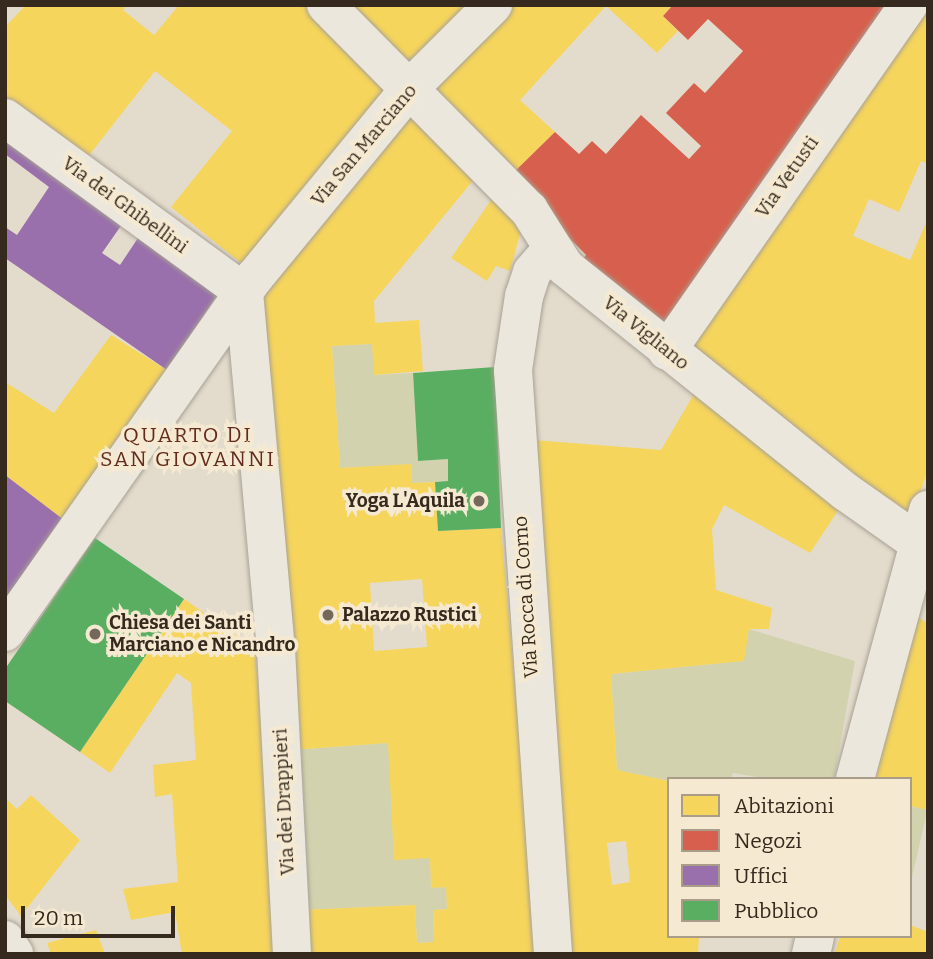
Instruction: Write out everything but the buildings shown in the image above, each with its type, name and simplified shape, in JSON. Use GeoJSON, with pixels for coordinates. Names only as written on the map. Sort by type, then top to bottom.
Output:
{"type":"FeatureCollection","features":[{"type":"Feature","properties":{"kind":"street","name":"Via Vigliano"},"geometry":{"type":"LineString","coordinates":[[326,5],[411,87],[529,210],[565,267],[846,492],[922,526]]}},
{"type":"Feature","properties":{"kind":"street","name":"Via San Marciano"},"geometry":{"type":"LineString","coordinates":[[5,632],[244,292],[411,87],[493,5]]}},
{"type":"Feature","properties":{"kind":"street","name":"Via Vetusti"},"geometry":{"type":"LineString","coordinates":[[667,351],[908,5]]}},
{"type":"Feature","properties":{"kind":"street","name":"Via dei Ghibellini"},"geometry":{"type":"LineString","coordinates":[[5,118],[244,292]]}},
{"type":"Feature","properties":{"kind":"street","name":"Via Rocca di Corno"},"geometry":{"type":"LineString","coordinates":[[552,249],[532,272],[524,296],[513,370],[553,954]]}},
{"type":"Feature","properties":{"kind":"street","name":"Via dei Drappieri"},"geometry":{"type":"LineString","coordinates":[[244,292],[276,649],[292,954]]}},
{"type":"Feature","properties":{"kind":"street"},"geometry":{"type":"LineString","coordinates":[[856,777],[916,595],[922,526]]}},
{"type":"Feature","properties":{"kind":"street"},"geometry":{"type":"LineString","coordinates":[[5,940],[14,954]]}},
{"type":"Feature","properties":{"kind":"green space"},"geometry":{"type":"Polygon","coordinates":[[[372,344],[375,375],[413,373],[418,461],[448,459],[448,481],[412,483],[411,465],[340,468],[332,346],[372,344]]]}},
{"type":"Feature","properties":{"kind":"green space"},"geometry":{"type":"Polygon","coordinates":[[[749,629],[855,661],[834,777],[756,777],[733,773],[732,777],[667,777],[667,781],[617,770],[611,674],[743,661],[749,629]]]}},
{"type":"Feature","properties":{"kind":"green space"},"geometry":{"type":"Polygon","coordinates":[[[388,743],[430,858],[431,887],[446,887],[447,909],[433,910],[434,942],[417,943],[415,905],[301,910],[292,750],[388,743]]]}},
{"type":"Feature","properties":{"kind":"green space"},"geometry":{"type":"Polygon","coordinates":[[[912,806],[928,810],[912,877],[912,806]]]}},
{"type":"Feature","properties":{"kind":"place","name":"Yoga L'Aquila"},"geometry":{"type":"Point","coordinates":[479,501]}},
{"type":"Feature","properties":{"kind":"place","name":"Palazzo Rustici"},"geometry":{"type":"Point","coordinates":[328,615]}},
{"type":"Feature","properties":{"kind":"place","name":"Chiesa dei Santi Marciano e Nicandro"},"geometry":{"type":"Point","coordinates":[95,634]}},
{"type":"Feature","properties":{"kind":"district","name":"QUARTO DI SAN GIOVANNI"},"geometry":{"type":"Point","coordinates":[188,447]}}]}
